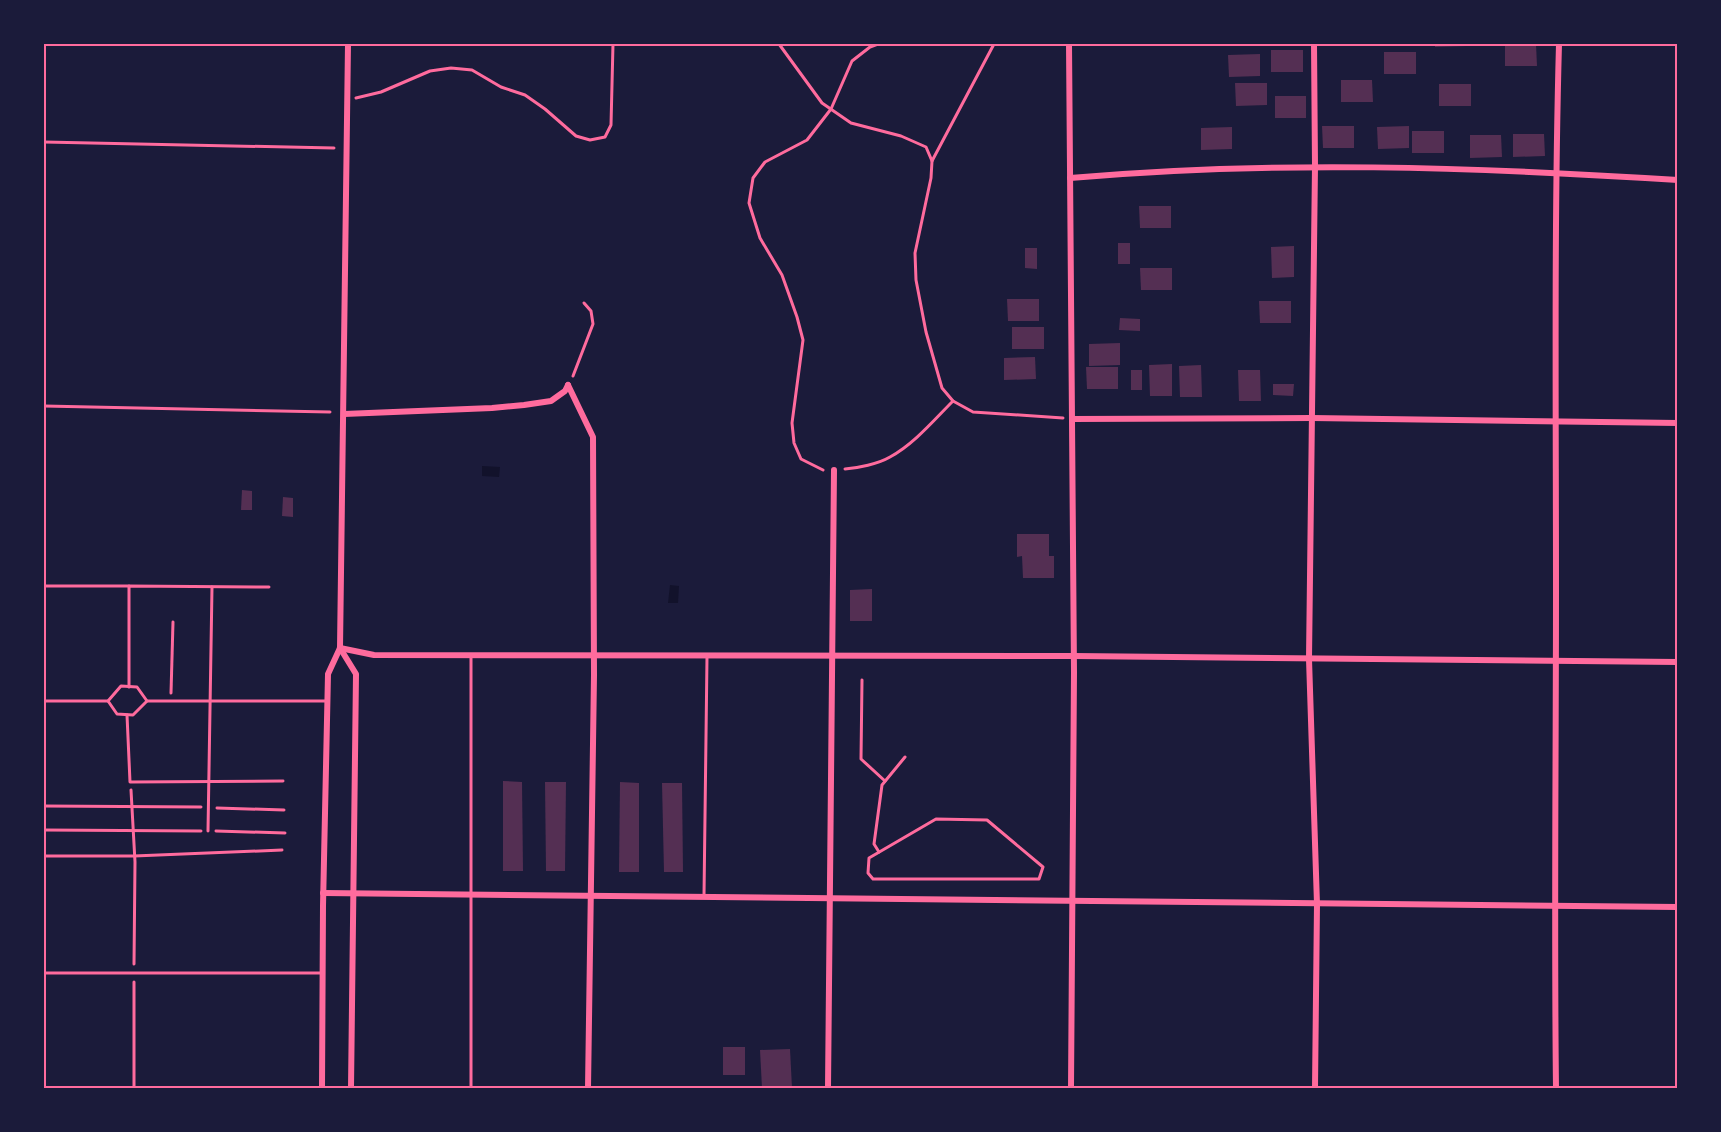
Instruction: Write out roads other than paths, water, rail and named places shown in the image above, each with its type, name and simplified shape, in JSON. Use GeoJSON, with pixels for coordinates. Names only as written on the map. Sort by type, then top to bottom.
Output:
{"type":"FeatureCollection","features":[{"type":"Feature","properties":{"kind":"street"},"geometry":{"type":"LineString","coordinates":[[322,1089],[323,893],[328,674],[340,648],[348,44]]}},
{"type":"Feature","properties":{"kind":"street"},"geometry":{"type":"LineString","coordinates":[[1069,44],[1074,656],[1071,1089]]}},
{"type":"Feature","properties":{"kind":"street"},"geometry":{"type":"LineString","coordinates":[[1314,44],[1315,166],[1309,658],[1317,904],[1315,1089]]}},
{"type":"Feature","properties":{"kind":"street"},"geometry":{"type":"LineString","coordinates":[[1556,1089],[1554,906],[1556,172],[1559,44]]}},
{"type":"Feature","properties":{"kind":"street"},"geometry":{"type":"LineString","coordinates":[[1070,178],[1141,171],[1315,166],[1556,172],[1677,180]]}},
{"type":"Feature","properties":{"kind":"street"},"geometry":{"type":"LineString","coordinates":[[344,414],[524,405],[551,401],[568,386],[593,437],[594,655],[588,1089]]}},
{"type":"Feature","properties":{"kind":"street"},"geometry":{"type":"LineString","coordinates":[[1072,419],[1312,418],[1677,423]]}},
{"type":"Feature","properties":{"kind":"street"},"geometry":{"type":"LineString","coordinates":[[828,1089],[834,470]]}},
{"type":"Feature","properties":{"kind":"street"},"geometry":{"type":"LineString","coordinates":[[340,648],[375,655],[1074,656],[1677,662]]}},
{"type":"Feature","properties":{"kind":"street"},"geometry":{"type":"LineString","coordinates":[[340,648],[356,674],[351,1089]]}},
{"type":"Feature","properties":{"kind":"street"},"geometry":{"type":"LineString","coordinates":[[323,893],[1677,908]]}},
{"type":"Feature","properties":{"kind":"lane"},"geometry":{"type":"LineString","coordinates":[[44,586],[269,587]]}},
{"type":"Feature","properties":{"kind":"lane"},"geometry":{"type":"LineString","coordinates":[[129,586],[129,687]]}},
{"type":"Feature","properties":{"kind":"lane"},"geometry":{"type":"LineString","coordinates":[[208,831],[212,587]]}},
{"type":"Feature","properties":{"kind":"lane"},"geometry":{"type":"LineString","coordinates":[[471,654],[471,1089]]}},
{"type":"Feature","properties":{"kind":"lane"},"geometry":{"type":"LineString","coordinates":[[704,897],[707,655]]}},
{"type":"Feature","properties":{"kind":"lane"},"geometry":{"type":"LineString","coordinates":[[44,701],[108,701],[121,686],[137,687],[147,701]]}},
{"type":"Feature","properties":{"kind":"lane"},"geometry":{"type":"LineString","coordinates":[[108,701],[117,714],[127,715],[134,715],[147,701],[327,701]]}},
{"type":"Feature","properties":{"kind":"lane"},"geometry":{"type":"LineString","coordinates":[[127,715],[130,782],[284,781]]}},
{"type":"Feature","properties":{"kind":"lane"},"geometry":{"type":"LineString","coordinates":[[44,973],[322,973]]}}]}
